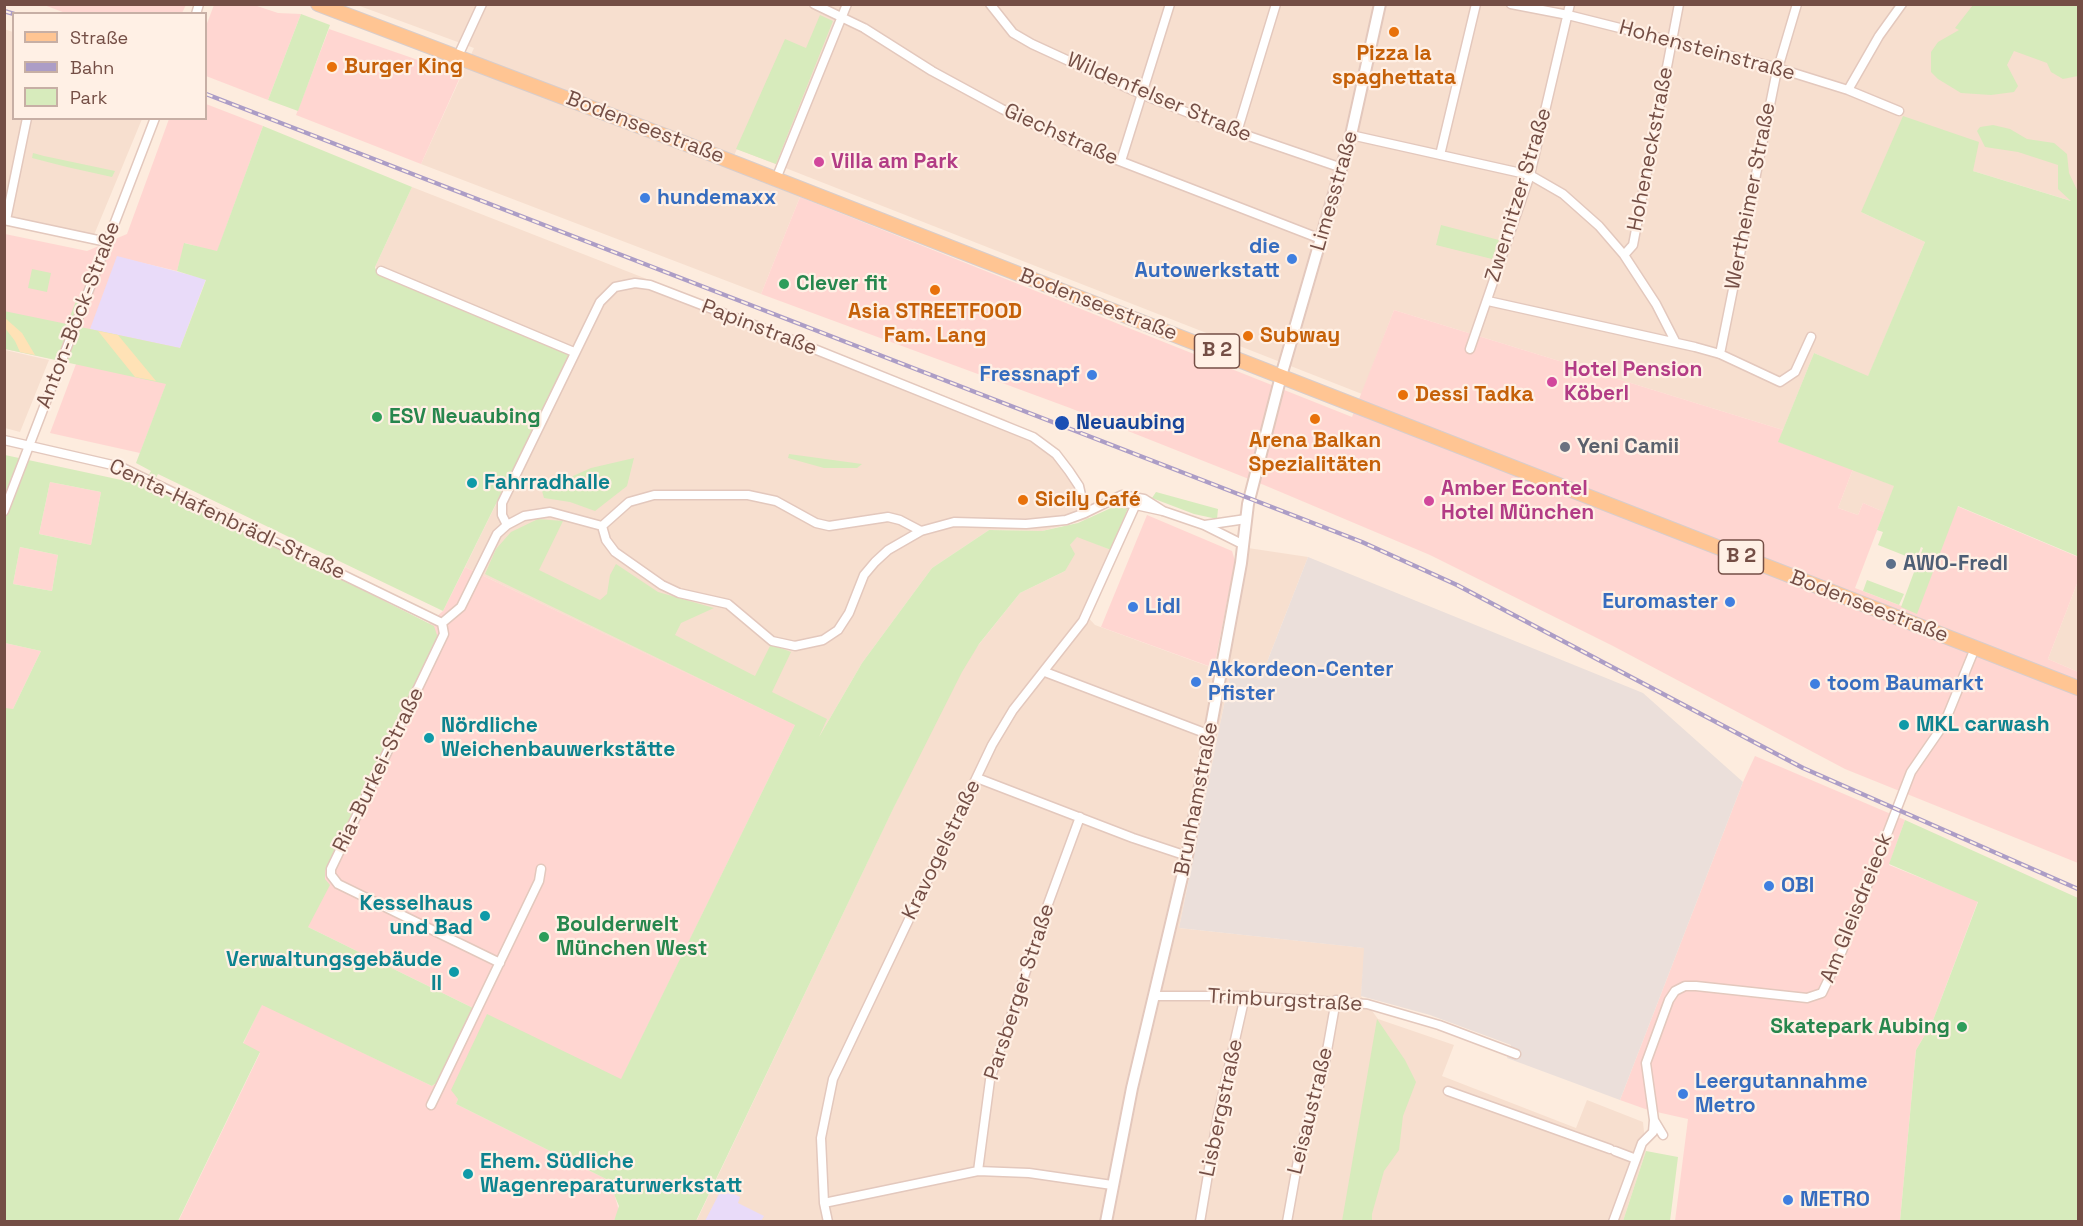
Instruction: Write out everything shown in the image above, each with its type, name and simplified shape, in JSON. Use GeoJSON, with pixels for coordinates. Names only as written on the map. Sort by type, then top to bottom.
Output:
{"type":"FeatureCollection","features":[{"type":"Feature","properties":{"kind":"main road","name":"Bodenseestraße"},"geometry":{"type":"LineString","coordinates":[[318,4],[776,179],[2079,688]]}},
{"type":"Feature","properties":{"kind":"street"},"geometry":{"type":"LineString","coordinates":[[458,56],[482,4]]}},
{"type":"Feature","properties":{"kind":"street","name":"Giechstraße"},"geometry":{"type":"LineString","coordinates":[[814,4],[842,16],[932,71],[1002,109],[1068,141],[1321,239]]}},
{"type":"Feature","properties":{"kind":"street"},"geometry":{"type":"LineString","coordinates":[[776,179],[847,4]]}},
{"type":"Feature","properties":{"kind":"street","name":"Wildenfelser Straße"},"geometry":{"type":"LineString","coordinates":[[990,4],[1000,19],[1025,40],[1143,95],[1237,132],[1342,168]]}},
{"type":"Feature","properties":{"kind":"street"},"geometry":{"type":"LineString","coordinates":[[1121,162],[1170,4]]}},
{"type":"Feature","properties":{"kind":"street"},"geometry":{"type":"LineString","coordinates":[[1237,132],[1276,4]]}},
{"type":"Feature","properties":{"kind":"street","name":"Limesstraße"},"geometry":{"type":"LineString","coordinates":[[1281,376],[1351,135],[1380,4]]}},
{"type":"Feature","properties":{"kind":"street"},"geometry":{"type":"LineString","coordinates":[[1440,155],[1476,4]]}},
{"type":"Feature","properties":{"kind":"street","name":"Hohensteinstraße"},"geometry":{"type":"LineString","coordinates":[[1510,4],[1568,15],[1778,68],[1848,90],[1899,111]]}},
{"type":"Feature","properties":{"kind":"street","name":"Zwernitzer Straße"},"geometry":{"type":"LineString","coordinates":[[1470,349],[1530,176],[1570,4]]}},
{"type":"Feature","properties":{"kind":"street","name":"Hoheneckstraße"},"geometry":{"type":"LineString","coordinates":[[1624,255],[1633,245],[1679,4]]}},
{"type":"Feature","properties":{"kind":"street","name":"Wertheimer Straße"},"geometry":{"type":"LineString","coordinates":[[1720,354],[1778,68],[1797,4]]}},
{"type":"Feature","properties":{"kind":"street"},"geometry":{"type":"LineString","coordinates":[[1848,90],[1879,36],[1902,4]]}},
{"type":"Feature","properties":{"kind":"street"},"geometry":{"type":"LineString","coordinates":[[27,120],[5,220],[107,242]]}},
{"type":"Feature","properties":{"kind":"street","name":"Anton-Böck-Straße"},"geometry":{"type":"LineString","coordinates":[[4,511],[154,120]]}},
{"type":"Feature","properties":{"kind":"street"},"geometry":{"type":"LineString","coordinates":[[1351,135],[1530,176],[1563,194],[1599,226],[1624,255],[1656,304],[1674,341]]}},
{"type":"Feature","properties":{"kind":"street"},"geometry":{"type":"LineString","coordinates":[[381,271],[574,352]]}},
{"type":"Feature","properties":{"kind":"street","name":"Papinstraße"},"geometry":{"type":"LineString","coordinates":[[507,525],[502,515],[502,503],[574,352],[606,295],[624,283],[650,285],[1032,437],[1056,454],[1069,471],[1079,486],[1085,513]]}},
{"type":"Feature","properties":{"kind":"street"},"geometry":{"type":"LineString","coordinates":[[1488,301],[1573,322],[1674,341],[1720,354],[1780,381],[1795,372],[1811,337]]}},
{"type":"Feature","properties":{"kind":"street","name":"Brunhamstraße"},"geometry":{"type":"LineString","coordinates":[[1109,1221],[1112,1185],[1188,856],[1246,519],[1281,376]]}},
{"type":"Feature","properties":{"kind":"street","name":"Centa-Hafenbrädl-Straße"},"geometry":{"type":"LineString","coordinates":[[4,440],[105,462],[150,481],[442,623]]}},
{"type":"Feature","properties":{"kind":"street"},"geometry":{"type":"LineString","coordinates":[[602,526],[629,502],[654,495],[748,495],[776,501],[816,524],[829,526],[875,517],[888,517],[911,524],[921,531]]}},
{"type":"Feature","properties":{"kind":"street"},"geometry":{"type":"LineString","coordinates":[[602,526],[606,540],[615,552],[662,585],[680,593],[728,604],[772,641],[795,646],[823,640],[838,630],[849,613],[864,575],[895,545],[921,531],[954,522],[1026,524],[1066,520],[1122,495],[1130,495],[1156,504],[1163,511]]}},
{"type":"Feature","properties":{"kind":"street"},"geometry":{"type":"LineString","coordinates":[[1112,500],[1163,511],[1204,525],[1242,544]]}},
{"type":"Feature","properties":{"kind":"street","name":"Kravogelstraße"},"geometry":{"type":"LineString","coordinates":[[828,1221],[824,1203],[821,1138],[833,1078],[977,778],[1013,710],[1083,621],[1135,506]]}},
{"type":"Feature","properties":{"kind":"street"},"geometry":{"type":"LineString","coordinates":[[442,623],[461,607],[497,534],[507,525],[524,516],[550,512],[602,526]]}},
{"type":"Feature","properties":{"kind":"street"},"geometry":{"type":"LineString","coordinates":[[1204,525],[1246,519]]}},
{"type":"Feature","properties":{"kind":"street","name":"Ria-Burkei-Straße"},"geometry":{"type":"LineString","coordinates":[[442,623],[444,634],[331,869],[331,875],[338,884],[500,963]]}},
{"type":"Feature","properties":{"kind":"street","name":"Am Gleisdreieck"},"geometry":{"type":"LineString","coordinates":[[1663,1135],[1654,1120],[1646,1063],[1669,1000],[1675,991],[1685,986],[1807,998],[1817,997],[1826,989],[1911,772],[1944,724],[1975,648]]}},
{"type":"Feature","properties":{"kind":"street"},"geometry":{"type":"LineString","coordinates":[[1045,672],[1210,735]]}},
{"type":"Feature","properties":{"kind":"street"},"geometry":{"type":"LineString","coordinates":[[977,778],[1080,818],[1188,856]]}},
{"type":"Feature","properties":{"kind":"street","name":"Parsberger Straße"},"geometry":{"type":"LineString","coordinates":[[978,1171],[981,1134],[990,1080],[1048,904],[1080,818]]}},
{"type":"Feature","properties":{"kind":"street"},"geometry":{"type":"LineString","coordinates":[[431,1105],[539,881],[541,869]]}},
{"type":"Feature","properties":{"kind":"street","name":"Trimburgstraße"},"geometry":{"type":"LineString","coordinates":[[1154,996],[1245,996],[1336,1000],[1366,1004],[1405,1015],[1516,1054]]}},
{"type":"Feature","properties":{"kind":"street","name":"Lisbergstraße"},"geometry":{"type":"LineString","coordinates":[[1200,1221],[1218,1115],[1245,996]]}},
{"type":"Feature","properties":{"kind":"street","name":"Leisaustraße"},"geometry":{"type":"LineString","coordinates":[[1287,1221],[1300,1149],[1323,1073],[1336,1000]]}},
{"type":"Feature","properties":{"kind":"street"},"geometry":{"type":"LineString","coordinates":[[1448,1090],[1636,1159]]}},
{"type":"Feature","properties":{"kind":"street"},"geometry":{"type":"LineString","coordinates":[[1613,1221],[1642,1143],[1653,1132],[1654,1120]]}},
{"type":"Feature","properties":{"kind":"street"},"geometry":{"type":"LineString","coordinates":[[824,1203],[978,1171],[1029,1173],[1112,1185]]}},
{"type":"Feature","properties":{"kind":"shaded area"},"geometry":{"type":"Polygon","coordinates":[[[186,4],[182,12],[63,12],[44,5],[186,4]]]}},
{"type":"Feature","properties":{"kind":"shaded area"},"geometry":{"type":"Polygon","coordinates":[[[214,5],[254,5],[278,13],[301,14],[268,100],[207,76],[207,23],[214,5]]]}},
{"type":"Feature","properties":{"kind":"shaded area"},"geometry":{"type":"Polygon","coordinates":[[[357,5],[2078,5],[2078,203],[1973,171],[1861,212],[1925,242],[1868,377],[1814,353],[1783,430],[1394,310],[1362,394],[737,149],[728,168],[800,197],[761,294],[421,164],[474,48],[357,5]]]}},
{"type":"Feature","properties":{"kind":"shaded area"},"geometry":{"type":"Polygon","coordinates":[[[4,29],[12,32],[12,120],[142,120],[94,235],[5,216],[4,29]]]}},
{"type":"Feature","properties":{"kind":"shaded area"},"geometry":{"type":"Polygon","coordinates":[[[329,29],[461,75],[421,164],[296,115],[329,29]]]}},
{"type":"Feature","properties":{"kind":"shaded area"},"geometry":{"type":"Polygon","coordinates":[[[207,104],[263,126],[217,252],[185,243],[177,271],[117,257],[180,348],[140,453],[50,433],[76,364],[5,349],[5,234],[87,251],[127,234],[169,120],[207,120],[207,104]]]}},
{"type":"Feature","properties":{"kind":"shaded area"},"geometry":{"type":"Polygon","coordinates":[[[412,187],[1004,419],[1047,442],[1068,462],[1084,485],[1089,519],[1042,531],[989,530],[932,568],[862,663],[819,737],[465,567],[573,348],[375,267],[412,187]]]}},
{"type":"Feature","properties":{"kind":"shaded area"},"geometry":{"type":"Polygon","coordinates":[[[800,197],[1352,417],[1394,310],[1783,430],[1779,442],[1853,469],[1838,508],[1858,515],[1863,503],[1884,512],[1855,588],[1917,612],[1957,506],[2078,557],[2078,581],[2048,659],[2078,672],[2078,863],[1845,769],[1613,646],[1430,555],[1264,485],[1070,408],[761,294],[800,197]]]}},
{"type":"Feature","properties":{"kind":"shaded area"},"geometry":{"type":"Polygon","coordinates":[[[117,256],[206,279],[180,348],[90,329],[117,256]]]}},
{"type":"Feature","properties":{"kind":"shaded area"},"geometry":{"type":"Polygon","coordinates":[[[5,350],[49,360],[20,432],[5,428],[5,350]]]}},
{"type":"Feature","properties":{"kind":"shaded area"},"geometry":{"type":"Polygon","coordinates":[[[1853,469],[1895,486],[1884,512],[1863,503],[1858,515],[1838,508],[1853,469]]]}},
{"type":"Feature","properties":{"kind":"shaded area"},"geometry":{"type":"Polygon","coordinates":[[[50,482],[101,492],[91,545],[39,534],[50,482]]]}},
{"type":"Feature","properties":{"kind":"shaded area"},"geometry":{"type":"Polygon","coordinates":[[[1147,515],[1232,551],[1235,561],[1214,668],[1101,627],[1147,515]]]}},
{"type":"Feature","properties":{"kind":"shaded area"},"geometry":{"type":"Polygon","coordinates":[[[1077,536],[1111,550],[1083,612],[1095,625],[1224,672],[1248,548],[1308,557],[1260,680],[1231,670],[1179,928],[1365,948],[1361,996],[1378,1019],[1454,1045],[1442,1076],[1576,1128],[1587,1100],[1643,1122],[1646,1151],[1623,1221],[696,1222],[960,668],[1020,593],[1065,571],[1070,545],[1077,536]]]}},
{"type":"Feature","properties":{"kind":"shaded area"},"geometry":{"type":"Polygon","coordinates":[[[20,547],[58,555],[52,591],[13,584],[20,547]]]}},
{"type":"Feature","properties":{"kind":"shaded area"},"geometry":{"type":"Polygon","coordinates":[[[1308,557],[1643,693],[1743,782],[1620,1100],[1507,1058],[1511,1045],[1430,1015],[1361,996],[1364,948],[1179,928],[1231,670],[1260,680],[1308,557]]]}},
{"type":"Feature","properties":{"kind":"shaded area"},"geometry":{"type":"Polygon","coordinates":[[[465,567],[795,725],[621,1080],[458,1099],[456,1104],[604,1178],[612,1186],[619,1211],[614,1221],[178,1222],[260,1053],[243,1044],[262,1004],[432,1086],[436,1083],[473,1008],[308,927],[304,881],[427,625],[443,611],[465,567]]]}},
{"type":"Feature","properties":{"kind":"shaded area"},"geometry":{"type":"Polygon","coordinates":[[[2078,581],[2078,672],[2048,659],[2078,581]]]}},
{"type":"Feature","properties":{"kind":"shaded area"},"geometry":{"type":"Polygon","coordinates":[[[5,643],[41,651],[13,709],[5,759],[5,643]]]}},
{"type":"Feature","properties":{"kind":"shaded area"},"geometry":{"type":"Polygon","coordinates":[[[1755,756],[1905,820],[1889,865],[1978,901],[1932,1023],[1916,1050],[1900,1221],[1675,1221],[1688,1119],[1648,1110],[1620,1100],[1755,756]]]}},
{"type":"Feature","properties":{"kind":"shaded area"},"geometry":{"type":"Polygon","coordinates":[[[722,1188],[740,1197],[738,1203],[764,1216],[761,1221],[705,1221],[722,1188]]]}},
{"type":"Feature","properties":{"kind":"green space"},"geometry":{"type":"Polygon","coordinates":[[[1973,5],[2078,5],[2078,76],[2063,79],[2051,72],[2047,63],[2014,51],[2007,65],[2018,86],[2014,92],[1991,95],[1961,93],[1938,79],[1931,72],[1931,52],[1938,42],[1959,30],[1955,28],[1973,5]]]}},
{"type":"Feature","properties":{"kind":"green space"},"geometry":{"type":"Polygon","coordinates":[[[301,14],[330,25],[298,111],[268,100],[301,14]]]}},
{"type":"Feature","properties":{"kind":"green space"},"geometry":{"type":"Polygon","coordinates":[[[820,15],[833,21],[776,164],[736,149],[785,39],[806,48],[820,15]]]}},
{"type":"Feature","properties":{"kind":"green space"},"geometry":{"type":"Polygon","coordinates":[[[1903,116],[1979,142],[1973,171],[2071,201],[2058,189],[2058,165],[2018,152],[1985,147],[1977,131],[1980,127],[1993,125],[2010,129],[2027,139],[2054,143],[2067,154],[2069,173],[2078,192],[2077,556],[1958,506],[1917,614],[1901,607],[1923,548],[1921,547],[1916,560],[1878,545],[1883,532],[1877,530],[1894,486],[1778,442],[1814,353],[1868,376],[1925,242],[1861,212],[1903,116]]]}},
{"type":"Feature","properties":{"kind":"green space"},"geometry":{"type":"Polygon","coordinates":[[[263,126],[412,187],[375,267],[377,273],[573,348],[443,611],[158,474],[151,487],[305,562],[307,567],[313,565],[434,626],[438,638],[325,871],[325,879],[330,885],[308,927],[473,1008],[436,1083],[432,1086],[262,1005],[243,1043],[260,1052],[178,1221],[5,1221],[5,708],[13,709],[41,651],[5,643],[5,455],[126,481],[129,476],[144,484],[151,471],[136,463],[166,384],[5,349],[4,311],[67,324],[76,301],[79,303],[71,325],[180,348],[206,280],[177,271],[184,243],[217,251],[263,126]],[[50,482],[39,534],[91,545],[101,492],[50,482]],[[20,547],[13,584],[52,591],[58,555],[20,547]]]}},
{"type":"Feature","properties":{"kind":"green space"},"geometry":{"type":"Polygon","coordinates":[[[33,153],[115,171],[112,177],[32,158],[33,153]]]}},
{"type":"Feature","properties":{"kind":"green space"},"geometry":{"type":"Polygon","coordinates":[[[1441,225],[1499,240],[1492,259],[1436,245],[1441,225]]]}},
{"type":"Feature","properties":{"kind":"green space"},"geometry":{"type":"Polygon","coordinates":[[[32,269],[51,273],[47,292],[28,288],[32,269]]]}},
{"type":"Feature","properties":{"kind":"green space"},"geometry":{"type":"Polygon","coordinates":[[[789,454],[862,464],[857,468],[824,468],[788,458],[789,454]]]}},
{"type":"Feature","properties":{"kind":"green space"},"geometry":{"type":"Polygon","coordinates":[[[634,458],[627,486],[595,511],[570,502],[544,498],[542,491],[591,468],[634,458]]]}},
{"type":"Feature","properties":{"kind":"green space"},"geometry":{"type":"Polygon","coordinates":[[[1156,492],[1218,509],[1217,519],[1194,514],[1152,498],[1156,492]]]}},
{"type":"Feature","properties":{"kind":"green space"},"geometry":{"type":"Polygon","coordinates":[[[1122,506],[1128,508],[1111,550],[1077,537],[1070,545],[1075,554],[1065,571],[1020,593],[979,644],[962,672],[894,807],[696,1221],[614,1221],[619,1206],[608,1180],[456,1104],[458,1099],[451,1090],[487,1014],[621,1079],[795,725],[485,574],[496,549],[511,532],[538,519],[563,521],[539,570],[600,600],[607,594],[610,575],[616,564],[658,592],[714,608],[681,623],[675,635],[755,676],[771,644],[791,652],[772,692],[827,719],[819,737],[862,663],[932,568],[989,530],[1042,531],[1078,523],[1111,508],[1122,506]]]}},
{"type":"Feature","properties":{"kind":"green space"},"geometry":{"type":"Polygon","coordinates":[[[1867,580],[1904,594],[1899,605],[1863,591],[1867,580]]]}},
{"type":"Feature","properties":{"kind":"green space"},"geometry":{"type":"Polygon","coordinates":[[[1905,820],[2078,898],[2078,1221],[1900,1221],[1916,1050],[1932,1023],[1978,902],[1889,864],[1905,820]]]}},
{"type":"Feature","properties":{"kind":"green space"},"geometry":{"type":"Polygon","coordinates":[[[1377,1019],[1405,1060],[1416,1082],[1403,1116],[1399,1150],[1384,1171],[1372,1221],[1342,1221],[1377,1019]]]}},
{"type":"Feature","properties":{"kind":"green space"},"geometry":{"type":"Polygon","coordinates":[[[1646,1151],[1678,1157],[1670,1221],[1623,1221],[1646,1151]]]}},
{"type":"Feature","properties":{"kind":"sand"},"geometry":{"type":"Polygon","coordinates":[[[5,318],[22,333],[35,355],[20,352],[5,328],[5,318]]]}},
{"type":"Feature","properties":{"kind":"sand"},"geometry":{"type":"Polygon","coordinates":[[[98,331],[118,335],[156,381],[135,377],[98,331]]]}},
{"type":"Feature","properties":{"kind":"railway"},"geometry":{"type":"LineString","coordinates":[[4,11],[12,13]]}},
{"type":"Feature","properties":{"kind":"railway"},"geometry":{"type":"LineString","coordinates":[[207,94],[1362,542],[1457,585],[1803,768],[2078,889]]}},
{"type":"Feature","properties":{"kind":"place","name":"Pizza la spaghettata"},"geometry":{"type":"Point","coordinates":[1394,32]}},
{"type":"Feature","properties":{"kind":"place","name":"Burger King"},"geometry":{"type":"Point","coordinates":[332,67]}},
{"type":"Feature","properties":{"kind":"place","name":"Villa am Park"},"geometry":{"type":"Point","coordinates":[819,162]}},
{"type":"Feature","properties":{"kind":"place","name":"hundemaxx"},"geometry":{"type":"Point","coordinates":[645,198]}},
{"type":"Feature","properties":{"kind":"place","name":"die Autowerkstatt"},"geometry":{"type":"Point","coordinates":[1292,259]}},
{"type":"Feature","properties":{"kind":"place","name":"Clever fit"},"geometry":{"type":"Point","coordinates":[784,284]}},
{"type":"Feature","properties":{"kind":"place","name":"Asia STREETFOOD Fam. Lang"},"geometry":{"type":"Point","coordinates":[935,290]}},
{"type":"Feature","properties":{"kind":"place","name":"Subway"},"geometry":{"type":"Point","coordinates":[1248,336]}},
{"type":"Feature","properties":{"kind":"place","name":"Fressnapf"},"geometry":{"type":"Point","coordinates":[1092,375]}},
{"type":"Feature","properties":{"kind":"place","name":"Hotel Pension Köberl"},"geometry":{"type":"Point","coordinates":[1552,382]}},
{"type":"Feature","properties":{"kind":"place","name":"Dessi Tadka"},"geometry":{"type":"Point","coordinates":[1403,395]}},
{"type":"Feature","properties":{"kind":"place","name":"ESV Neuaubing"},"geometry":{"type":"Point","coordinates":[377,417]}},
{"type":"Feature","properties":{"kind":"place","name":"Arena Balkan Spezialitäten"},"geometry":{"type":"Point","coordinates":[1315,419]}},
{"type":"Feature","properties":{"kind":"place","name":"Neuaubing"},"geometry":{"type":"Point","coordinates":[1062,423]}},
{"type":"Feature","properties":{"kind":"place","name":"Yeni Camii"},"geometry":{"type":"Point","coordinates":[1565,447]}},
{"type":"Feature","properties":{"kind":"place","name":"Fahrradhalle"},"geometry":{"type":"Point","coordinates":[472,483]}},
{"type":"Feature","properties":{"kind":"place","name":"Sicily Café"},"geometry":{"type":"Point","coordinates":[1023,500]}},
{"type":"Feature","properties":{"kind":"place","name":"Amber Econtel Hotel München"},"geometry":{"type":"Point","coordinates":[1429,501]}},
{"type":"Feature","properties":{"kind":"place","name":"AWO-Fredl"},"geometry":{"type":"Point","coordinates":[1891,564]}},
{"type":"Feature","properties":{"kind":"place","name":"Euromaster"},"geometry":{"type":"Point","coordinates":[1730,602]}},
{"type":"Feature","properties":{"kind":"place","name":"Lidl"},"geometry":{"type":"Point","coordinates":[1133,607]}},
{"type":"Feature","properties":{"kind":"place","name":"Akkordeon-Center Pfister"},"geometry":{"type":"Point","coordinates":[1196,682]}},
{"type":"Feature","properties":{"kind":"place","name":"toom Baumarkt"},"geometry":{"type":"Point","coordinates":[1815,684]}},
{"type":"Feature","properties":{"kind":"place","name":"MKL carwash"},"geometry":{"type":"Point","coordinates":[1904,725]}},
{"type":"Feature","properties":{"kind":"place","name":"Nördliche Weichenbauwerkstätte"},"geometry":{"type":"Point","coordinates":[429,738]}},
{"type":"Feature","properties":{"kind":"place","name":"OBI"},"geometry":{"type":"Point","coordinates":[1769,886]}},
{"type":"Feature","properties":{"kind":"place","name":"Kesselhaus und Bad"},"geometry":{"type":"Point","coordinates":[485,916]}},
{"type":"Feature","properties":{"kind":"place","name":"Boulderwelt München West"},"geometry":{"type":"Point","coordinates":[544,937]}},
{"type":"Feature","properties":{"kind":"place","name":"Verwaltungsgebäude II"},"geometry":{"type":"Point","coordinates":[454,972]}},
{"type":"Feature","properties":{"kind":"place","name":"Skatepark Aubing"},"geometry":{"type":"Point","coordinates":[1962,1027]}},
{"type":"Feature","properties":{"kind":"place","name":"Leergutannahme Metro"},"geometry":{"type":"Point","coordinates":[1683,1094]}},
{"type":"Feature","properties":{"kind":"place","name":"Ehem. Südliche Wagenreparaturwerkstatt"},"geometry":{"type":"Point","coordinates":[468,1174]}},
{"type":"Feature","properties":{"kind":"place","name":"METRO"},"geometry":{"type":"Point","coordinates":[1788,1200]}}]}
